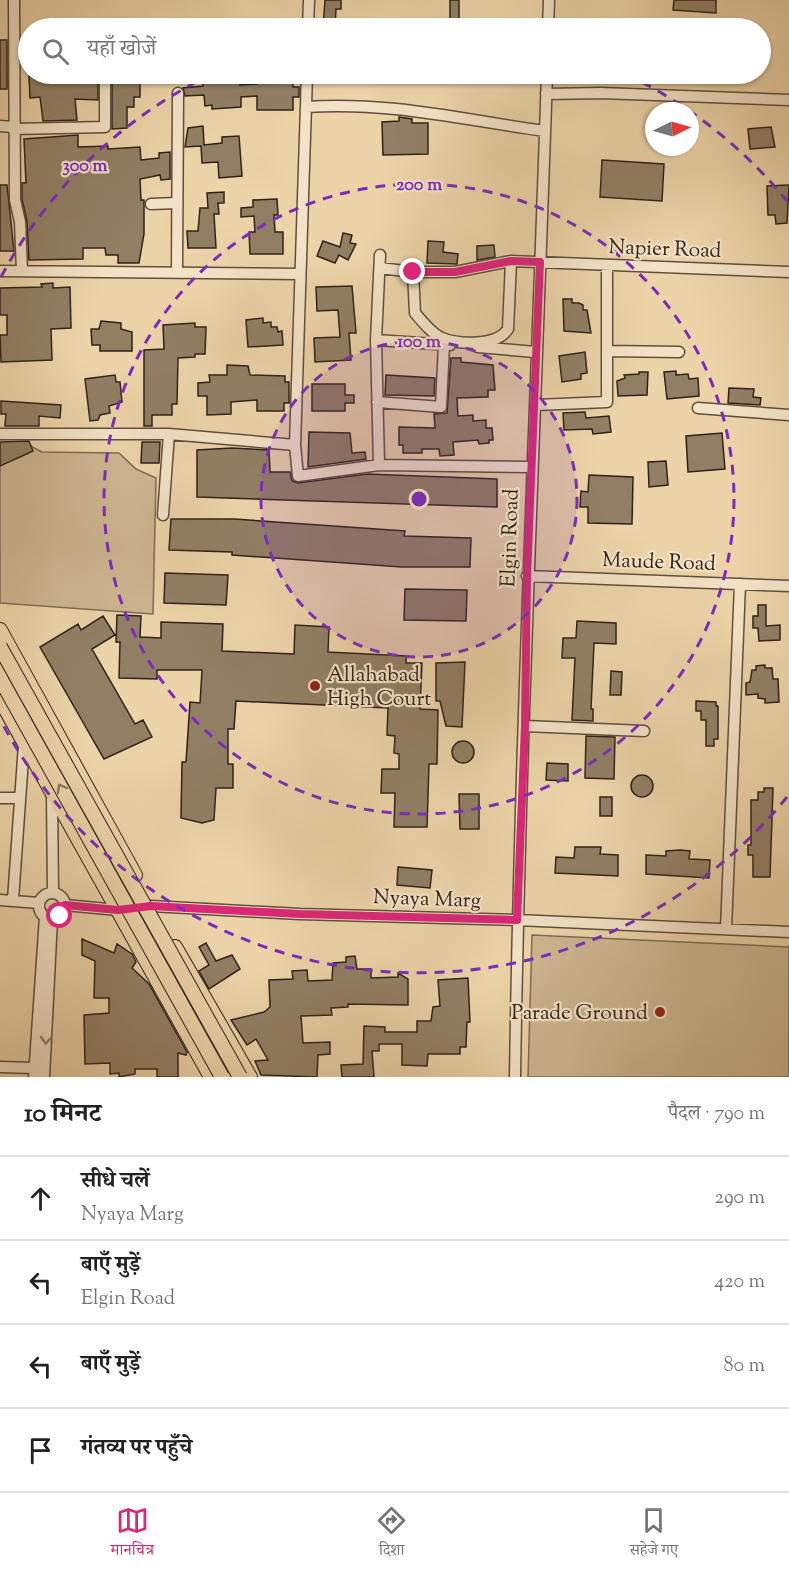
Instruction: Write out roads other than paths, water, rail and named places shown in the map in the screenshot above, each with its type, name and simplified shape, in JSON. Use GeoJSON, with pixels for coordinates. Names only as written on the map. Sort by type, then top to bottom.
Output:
{"type":"FeatureCollection","features":[{"type":"Feature","properties":{"kind":"main road"},"geometry":{"type":"LineString","coordinates":[[0,630],[151,906],[250,1077]]}},
{"type":"Feature","properties":{"kind":"main road"},"geometry":{"type":"LineString","coordinates":[[0,647],[240,1077]]}},
{"type":"Feature","properties":{"kind":"main road"},"geometry":{"type":"LineString","coordinates":[[0,678],[222,1077]]}},
{"type":"Feature","properties":{"kind":"main road"},"geometry":{"type":"LineString","coordinates":[[0,700],[211,1077]]}},
{"type":"Feature","properties":{"kind":"street"},"geometry":{"type":"LineString","coordinates":[[14,0],[15,200],[20,222],[22,271]]}},
{"type":"Feature","properties":{"kind":"street"},"geometry":{"type":"LineString","coordinates":[[308,18],[309,0]]}},
{"type":"Feature","properties":{"kind":"street"},"geometry":{"type":"LineString","coordinates":[[548,18],[549,0]]}},
{"type":"Feature","properties":{"kind":"street"},"geometry":{"type":"LineString","coordinates":[[0,126],[14,128],[105,127],[105,84]]}},
{"type":"Feature","properties":{"kind":"street"},"geometry":{"type":"LineString","coordinates":[[307,84],[295,445],[298,476],[379,465],[531,467]]}},
{"type":"Feature","properties":{"kind":"street","name":"Elgin Road"},"geometry":{"type":"LineString","coordinates":[[515,1077],[527,576],[536,405],[535,352],[546,84]]}},
{"type":"Feature","properties":{"kind":"street"},"geometry":{"type":"LineString","coordinates":[[177,272],[178,93]]}},
{"type":"Feature","properties":{"kind":"street"},"geometry":{"type":"LineString","coordinates":[[546,94],[601,93],[789,100]]}},
{"type":"Feature","properties":{"kind":"street"},"geometry":{"type":"LineString","coordinates":[[306,107],[367,104],[545,131]]}},
{"type":"Feature","properties":{"kind":"street"},"geometry":{"type":"LineString","coordinates":[[151,204],[177,203]]}},
{"type":"Feature","properties":{"kind":"street"},"geometry":{"type":"LineString","coordinates":[[379,465],[376,340],[380,255]]}},
{"type":"Feature","properties":{"kind":"street"},"geometry":{"type":"LineString","coordinates":[[413,272],[415,313],[425,324],[441,338],[486,342],[504,336],[508,329],[511,261]]}},
{"type":"Feature","properties":{"kind":"street","name":"Napier Road"},"geometry":{"type":"LineString","coordinates":[[380,268],[413,272],[455,272],[511,261],[789,272]]}},
{"type":"Feature","properties":{"kind":"street"},"geometry":{"type":"LineString","coordinates":[[536,405],[607,402],[607,265]]}},
{"type":"Feature","properties":{"kind":"street"},"geometry":{"type":"LineString","coordinates":[[0,271],[300,274]]}},
{"type":"Feature","properties":{"kind":"street"},"geometry":{"type":"LineString","coordinates":[[376,340],[535,352]]}},
{"type":"Feature","properties":{"kind":"street"},"geometry":{"type":"LineString","coordinates":[[377,402],[441,407],[444,344]]}},
{"type":"Feature","properties":{"kind":"street"},"geometry":{"type":"LineString","coordinates":[[607,351],[679,352]]}},
{"type":"Feature","properties":{"kind":"street"},"geometry":{"type":"LineString","coordinates":[[699,408],[789,415]]}},
{"type":"Feature","properties":{"kind":"street"},"geometry":{"type":"LineString","coordinates":[[0,434],[169,434],[295,445]]}},
{"type":"Feature","properties":{"kind":"street"},"geometry":{"type":"LineString","coordinates":[[163,516],[169,434]]}},
{"type":"Feature","properties":{"kind":"street","name":"Maude Road"},"geometry":{"type":"LineString","coordinates":[[527,576],[789,586]]}},
{"type":"Feature","properties":{"kind":"street"},"geometry":{"type":"LineString","coordinates":[[726,929],[740,584]]}},
{"type":"Feature","properties":{"kind":"street"},"geometry":{"type":"LineString","coordinates":[[525,726],[644,731]]}},
{"type":"Feature","properties":{"kind":"street"},"geometry":{"type":"LineString","coordinates":[[13,900],[24,744]]}},
{"type":"Feature","properties":{"kind":"street"},"geometry":{"type":"LineString","coordinates":[[52,796],[53,893]]}},
{"type":"Feature","properties":{"kind":"street"},"geometry":{"type":"LineString","coordinates":[[0,798],[20,798]]}},
{"type":"Feature","properties":{"kind":"street"},"geometry":{"type":"LineString","coordinates":[[53,893],[62,897],[65,905],[63,913],[49,918],[40,911],[39,903],[43,897],[53,893]]}},
{"type":"Feature","properties":{"kind":"street"},"geometry":{"type":"LineString","coordinates":[[0,900],[39,903]]}},
{"type":"Feature","properties":{"kind":"street","name":"Nyaya Marg"},"geometry":{"type":"LineString","coordinates":[[65,905],[118,910],[151,906],[300,914],[517,920],[789,932]]}},
{"type":"Feature","properties":{"kind":"street"},"geometry":{"type":"LineString","coordinates":[[0,1067],[34,1073],[49,918]]}},
{"type":"Feature","properties":{"kind":"street"},"geometry":{"type":"LineString","coordinates":[[44,1077],[49,918]]}},
{"type":"Feature","properties":{"kind":"place","name":"Allahabad High Court"},"geometry":{"type":"Point","coordinates":[315,686]}},
{"type":"Feature","properties":{"kind":"place","name":"Parade Ground"},"geometry":{"type":"Point","coordinates":[660,1012]}}]}
